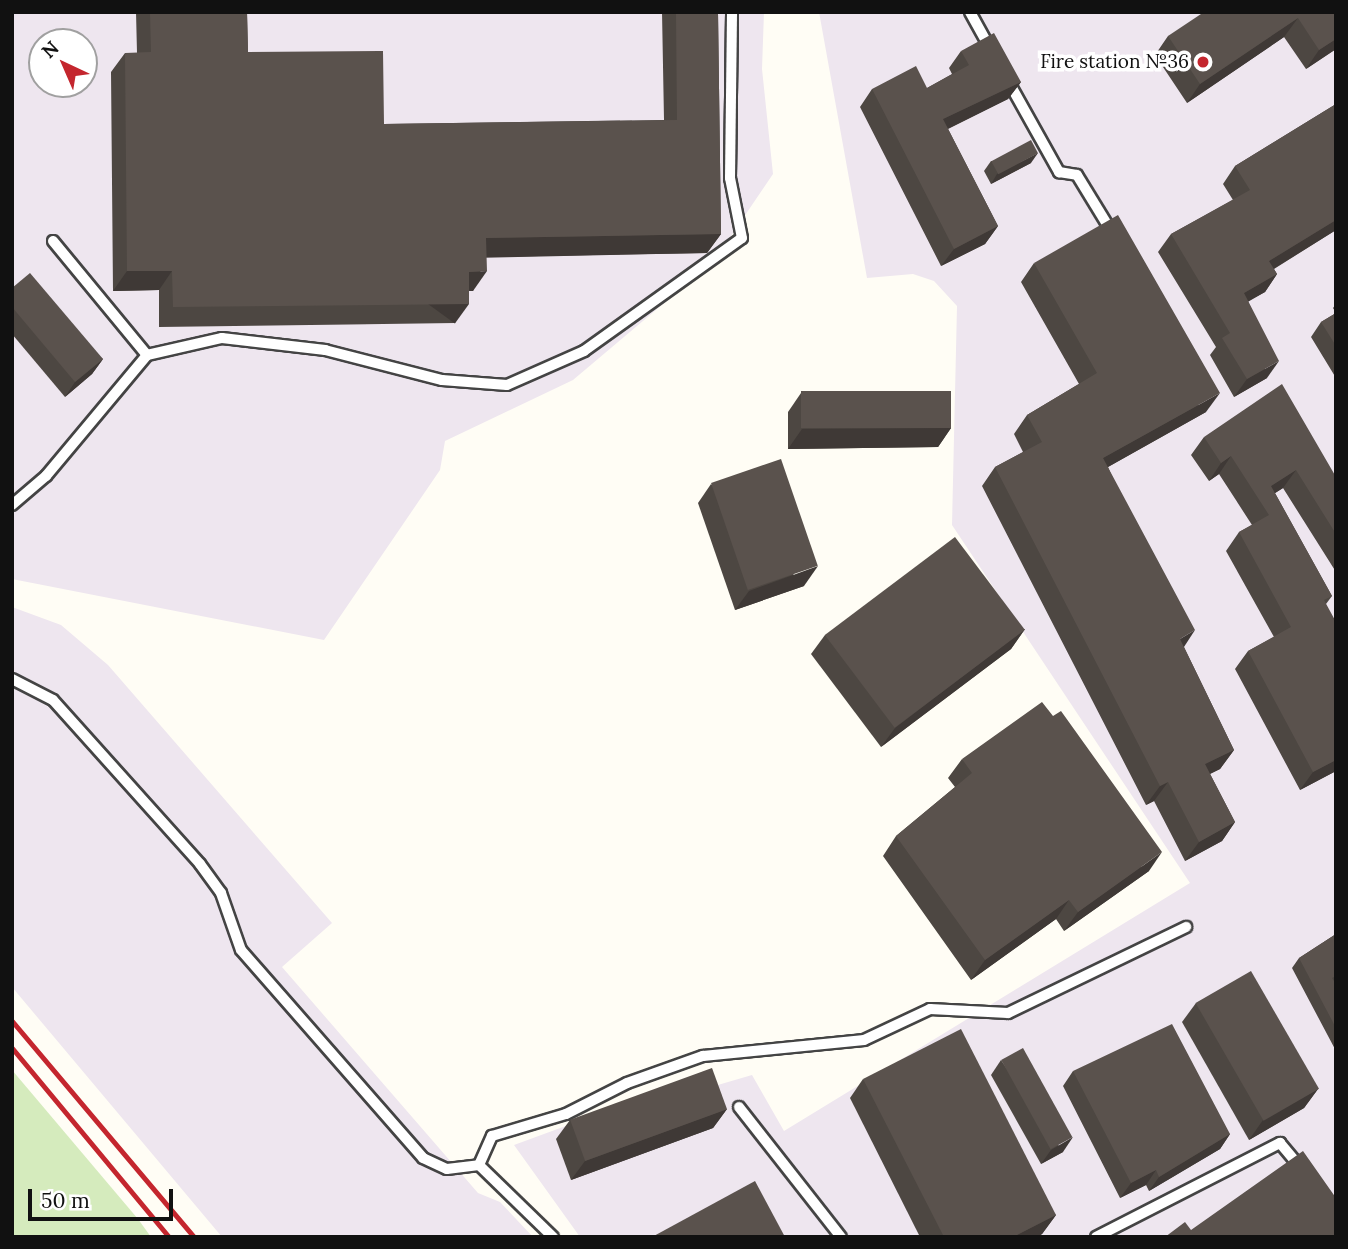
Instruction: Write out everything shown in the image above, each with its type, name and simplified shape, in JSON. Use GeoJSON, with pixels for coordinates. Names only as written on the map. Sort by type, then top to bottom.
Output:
{"type":"FeatureCollection","features":[{"type":"Feature","properties":{"kind":"lane"},"geometry":{"type":"LineString","coordinates":[[12,505],[46,476],[147,355],[222,338],[325,350],[442,380],[507,385],[584,351],[742,238],[730,178],[732,12]]}},
{"type":"Feature","properties":{"kind":"lane"},"geometry":{"type":"LineString","coordinates":[[970,12],[995,58]]}},
{"type":"Feature","properties":{"kind":"lane"},"geometry":{"type":"LineString","coordinates":[[1001,69],[1059,172],[1077,175],[1120,244]]}},
{"type":"Feature","properties":{"kind":"lane"},"geometry":{"type":"LineString","coordinates":[[53,240],[147,355]]}},
{"type":"Feature","properties":{"kind":"lane"},"geometry":{"type":"LineString","coordinates":[[12,679],[53,700],[200,864],[221,893],[241,950],[403,1138],[423,1158],[447,1169],[479,1165]]}},
{"type":"Feature","properties":{"kind":"lane"},"geometry":{"type":"LineString","coordinates":[[479,1165],[492,1136],[524,1121],[566,1114],[627,1083],[703,1056],[864,1040],[930,1009],[1008,1013],[1186,927]]}},
{"type":"Feature","properties":{"kind":"lane"},"geometry":{"type":"LineString","coordinates":[[739,1107],[841,1237]]}},
{"type":"Feature","properties":{"kind":"lane"},"geometry":{"type":"LineString","coordinates":[[1096,1237],[1280,1143],[1312,1181]]}},
{"type":"Feature","properties":{"kind":"lane"},"geometry":{"type":"LineString","coordinates":[[479,1165],[552,1237]]}},
{"type":"Feature","properties":{"kind":"shaded area"},"geometry":{"type":"Polygon","coordinates":[[[12,12],[764,12],[762,69],[773,174],[714,261],[573,380],[445,441],[440,470],[324,640],[12,579],[12,12]]]}},
{"type":"Feature","properties":{"kind":"shaded area"},"geometry":{"type":"Polygon","coordinates":[[[819,12],[1336,12],[1336,1237],[580,1237],[514,1145],[699,1077],[711,1087],[752,1075],[784,1131],[1190,883],[952,525],[957,306],[934,281],[913,274],[867,278],[819,12]]]}},
{"type":"Feature","properties":{"kind":"shaded area"},"geometry":{"type":"Polygon","coordinates":[[[12,607],[61,625],[108,665],[332,923],[282,967],[478,1193],[500,1202],[533,1237],[222,1237],[12,987],[12,607]]]}},
{"type":"Feature","properties":{"kind":"green space"},"geometry":{"type":"Polygon","coordinates":[[[12,1070],[138,1219],[151,1237],[12,1237],[12,1070]]]}},
{"type":"Feature","properties":{"kind":"building"},"geometry":{"type":"Polygon","coordinates":[[[150,12],[247,12],[248,52],[383,51],[384,124],[677,120],[676,12],[718,12],[721,234],[486,238],[487,271],[469,272],[469,304],[173,307],[172,271],[127,271],[125,53],[151,52],[150,12]]]}},
{"type":"Feature","properties":{"kind":"building","name":"Fire station №36"},"geometry":{"type":"Polygon","coordinates":[[[1204,12],[1336,12],[1336,39],[1319,50],[1298,18],[1200,84],[1168,36],[1204,12]]]}},
{"type":"Feature","properties":{"kind":"building"},"geometry":{"type":"Polygon","coordinates":[[[994,33],[1021,82],[943,119],[998,226],[954,249],[872,89],[916,66],[927,88],[969,65],[961,51],[994,33]]]}},
{"type":"Feature","properties":{"kind":"building"},"geometry":{"type":"Polygon","coordinates":[[[1336,104],[1336,220],[1269,261],[1277,274],[1244,293],[1279,361],[1247,379],[1222,338],[1230,333],[1171,234],[1250,190],[1235,166],[1336,104]]]}},
{"type":"Feature","properties":{"kind":"building"},"geometry":{"type":"Polygon","coordinates":[[[1031,140],[1038,153],[998,174],[991,161],[1031,140]]]}},
{"type":"Feature","properties":{"kind":"building"},"geometry":{"type":"Polygon","coordinates":[[[1118,215],[1220,393],[1103,458],[1195,630],[1180,639],[1234,750],[1205,764],[1235,822],[1199,842],[1168,782],[1160,786],[995,467],[1042,442],[1027,415],[1097,373],[1034,263],[1118,215]]]}},
{"type":"Feature","properties":{"kind":"building"},"geometry":{"type":"Polygon","coordinates":[[[30,273],[103,359],[75,382],[12,307],[12,288],[30,273]]]}},
{"type":"Feature","properties":{"kind":"building"},"geometry":{"type":"Polygon","coordinates":[[[1336,313],[1336,346],[1321,322],[1336,313]]]}},
{"type":"Feature","properties":{"kind":"building"},"geometry":{"type":"Polygon","coordinates":[[[1282,384],[1336,477],[1336,534],[1296,470],[1271,486],[1332,596],[1324,600],[1336,622],[1336,760],[1313,772],[1248,651],[1291,627],[1239,532],[1269,515],[1231,456],[1221,463],[1204,437],[1282,384]]]}},
{"type":"Feature","properties":{"kind":"building"},"geometry":{"type":"Polygon","coordinates":[[[801,391],[951,391],[951,428],[801,428],[801,391]]]}},
{"type":"Feature","properties":{"kind":"building"},"geometry":{"type":"Polygon","coordinates":[[[781,459],[818,566],[748,590],[711,483],[781,459]]]}},
{"type":"Feature","properties":{"kind":"building"},"geometry":{"type":"Polygon","coordinates":[[[955,537],[1025,630],[895,728],[825,635],[955,537]]]}},
{"type":"Feature","properties":{"kind":"building"},"geometry":{"type":"Polygon","coordinates":[[[1042,702],[1053,716],[1061,711],[1162,852],[1078,912],[1069,900],[985,960],[896,836],[972,773],[962,759],[1042,702]]]}},
{"type":"Feature","properties":{"kind":"building"},"geometry":{"type":"Polygon","coordinates":[[[1336,934],[1336,976],[1332,978],[1336,984],[1336,1028],[1299,958],[1336,934]]]}},
{"type":"Feature","properties":{"kind":"building"},"geometry":{"type":"Polygon","coordinates":[[[1251,971],[1319,1089],[1264,1121],[1196,1003],[1251,971]]]}},
{"type":"Feature","properties":{"kind":"building"},"geometry":{"type":"Polygon","coordinates":[[[1172,1024],[1230,1134],[1159,1177],[1156,1170],[1131,1183],[1073,1071],[1172,1024]]]}},
{"type":"Feature","properties":{"kind":"building"},"geometry":{"type":"Polygon","coordinates":[[[961,1029],[1056,1215],[1013,1237],[944,1237],[863,1079],[961,1029]]]}},
{"type":"Feature","properties":{"kind":"building"},"geometry":{"type":"Polygon","coordinates":[[[1023,1048],[1072,1137],[1051,1149],[1001,1060],[1023,1048]]]}},
{"type":"Feature","properties":{"kind":"building"},"geometry":{"type":"Polygon","coordinates":[[[712,1068],[727,1109],[585,1161],[570,1120],[712,1068]]]}},
{"type":"Feature","properties":{"kind":"building"},"geometry":{"type":"Polygon","coordinates":[[[1303,1151],[1336,1198],[1336,1237],[1165,1237],[1185,1222],[1191,1230],[1303,1151]]]}},
{"type":"Feature","properties":{"kind":"building"},"geometry":{"type":"Polygon","coordinates":[[[755,1181],[785,1237],[652,1237],[755,1181]]]}},
{"type":"Feature","properties":{"kind":"railway"},"geometry":{"type":"LineString","coordinates":[[12,1021],[194,1237]]}},
{"type":"Feature","properties":{"kind":"railway"},"geometry":{"type":"LineString","coordinates":[[12,1048],[169,1237]]}},
{"type":"Feature","properties":{"kind":"place","name":"Fire station №36"},"geometry":{"type":"Point","coordinates":[1203,62]}}]}
